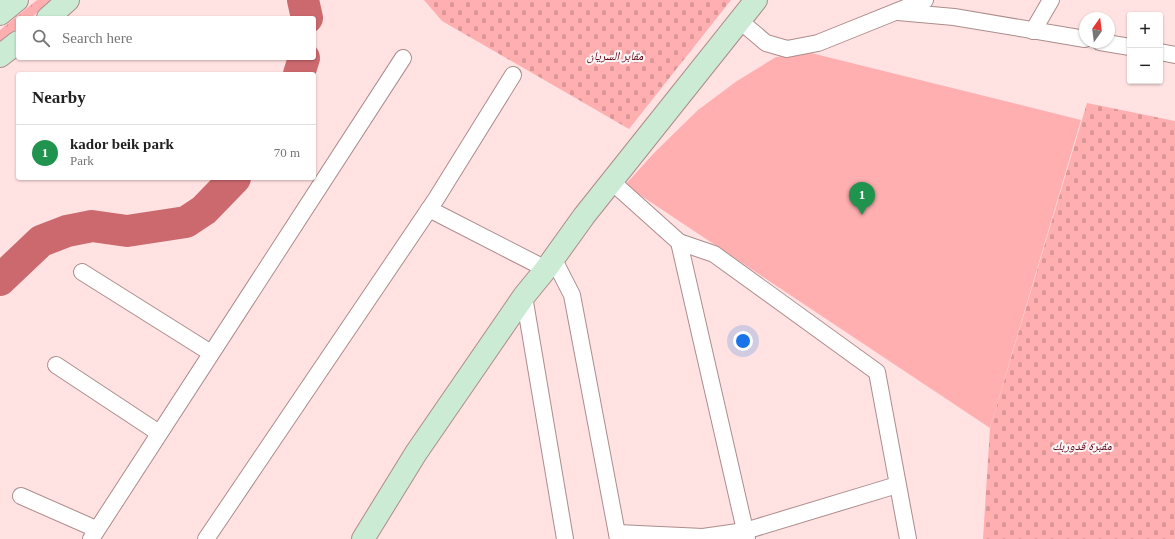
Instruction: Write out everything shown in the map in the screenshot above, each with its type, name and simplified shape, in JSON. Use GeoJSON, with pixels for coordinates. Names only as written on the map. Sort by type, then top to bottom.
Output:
{"type":"FeatureCollection","features":[{"type":"Feature","properties":{"kind":"street"},"geometry":{"type":"LineString","coordinates":[[0,14],[17,0]]}},
{"type":"Feature","properties":{"kind":"street"},"geometry":{"type":"LineString","coordinates":[[50,16],[68,0]]}},
{"type":"Feature","properties":{"kind":"street"},"geometry":{"type":"LineString","coordinates":[[363,539],[416,453],[524,296],[550,264],[611,181],[756,0]]}},
{"type":"Feature","properties":{"kind":"street"},"geometry":{"type":"LineString","coordinates":[[740,21],[766,43],[787,49],[818,43],[925,0]]}},
{"type":"Feature","properties":{"kind":"street"},"geometry":{"type":"LineString","coordinates":[[1033,31],[1051,0]]}},
{"type":"Feature","properties":{"kind":"street"},"geometry":{"type":"LineString","coordinates":[[894,12],[954,17],[1079,39]]}},
{"type":"Feature","properties":{"kind":"street"},"geometry":{"type":"LineString","coordinates":[[0,56],[16,44]]}},
{"type":"Feature","properties":{"kind":"street"},"geometry":{"type":"LineString","coordinates":[[1115,44],[1127,46]]}},
{"type":"Feature","properties":{"kind":"street"},"geometry":{"type":"LineString","coordinates":[[1163,53],[1175,55]]}},
{"type":"Feature","properties":{"kind":"street"},"geometry":{"type":"LineString","coordinates":[[21,496],[93,536],[403,58]]}},
{"type":"Feature","properties":{"kind":"street"},"geometry":{"type":"LineString","coordinates":[[206,539],[429,209],[512,75]]}},
{"type":"Feature","properties":{"kind":"street"},"geometry":{"type":"LineString","coordinates":[[611,181],[679,242],[714,254],[877,372],[908,539]]}},
{"type":"Feature","properties":{"kind":"street"},"geometry":{"type":"LineString","coordinates":[[429,209],[550,264],[572,295],[617,536],[703,537],[746,535],[897,485]]}},
{"type":"Feature","properties":{"kind":"street"},"geometry":{"type":"LineString","coordinates":[[679,242],[746,535]]}},
{"type":"Feature","properties":{"kind":"street"},"geometry":{"type":"LineString","coordinates":[[82,272],[211,353]]}},
{"type":"Feature","properties":{"kind":"street"},"geometry":{"type":"LineString","coordinates":[[524,296],[565,539]]}},
{"type":"Feature","properties":{"kind":"street"},"geometry":{"type":"LineString","coordinates":[[56,365],[159,433]]}},
{"type":"Feature","properties":{"kind":"green space"},"geometry":{"type":"Polygon","coordinates":[[[37,0],[51,0],[33,16],[17,16],[37,0]]]}},
{"type":"Feature","properties":{"kind":"green space","name":"مقابر السريان"},"geometry":{"type":"Polygon","coordinates":[[[424,0],[731,0],[629,129],[442,21],[424,0]]]}},
{"type":"Feature","properties":{"kind":"green space"},"geometry":{"type":"Polygon","coordinates":[[[16,17],[16,29],[0,41],[0,30],[16,17]]]}},
{"type":"Feature","properties":{"kind":"green space"},"geometry":{"type":"Polygon","coordinates":[[[811,53],[1081,120],[990,428],[625,185],[654,153],[698,110],[737,81],[776,57],[811,53]]]}},
{"type":"Feature","properties":{"kind":"green space","name":"مقبرة قدوربك"},"geometry":{"type":"Polygon","coordinates":[[[1087,103],[1175,121],[1175,539],[983,539],[990,428],[1087,103]]]}},
{"type":"Feature","properties":{"kind":"waterway"},"geometry":{"type":"LineString","coordinates":[[303,0],[307,16]]}},
{"type":"Feature","properties":{"kind":"waterway"},"geometry":{"type":"LineString","coordinates":[[300,72],[303,60]]}},
{"type":"Feature","properties":{"kind":"waterway"},"geometry":{"type":"LineString","coordinates":[[0,280],[41,241],[67,231],[92,226],[127,231],[186,222],[204,210],[233,180]]}},
{"type":"Feature","properties":{"kind":"place","name":"kador beik park"},"geometry":{"type":"Point","coordinates":[862,215]}}]}
